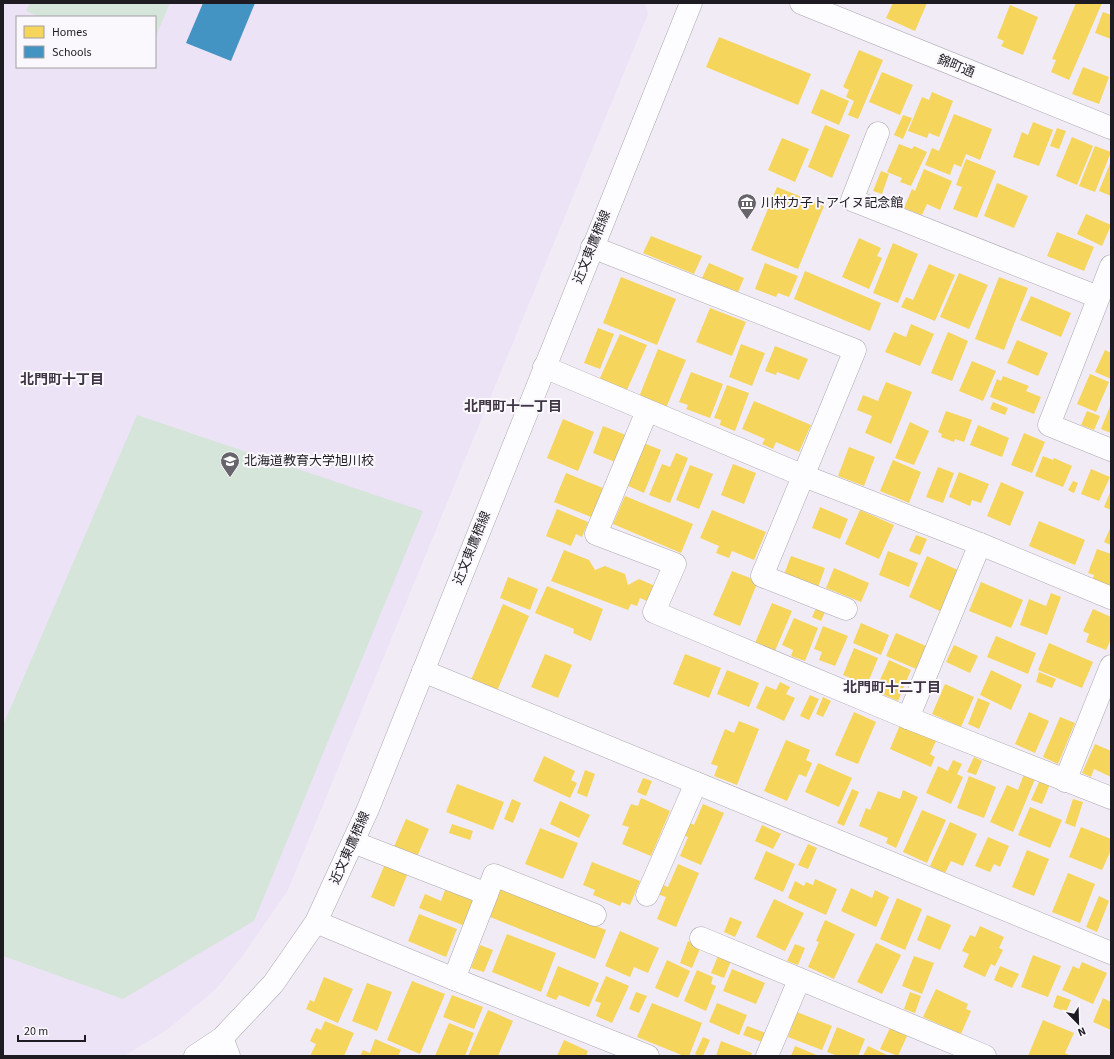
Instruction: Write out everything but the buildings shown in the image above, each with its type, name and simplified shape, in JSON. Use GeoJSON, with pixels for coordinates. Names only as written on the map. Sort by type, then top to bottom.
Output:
{"type":"FeatureCollection","features":[{"type":"Feature","properties":{"kind":"street","name":"近文東鷹栖線"},"geometry":{"type":"LineString","coordinates":[[195,1056],[225,1047],[273,984],[316,922],[368,809],[691,3]]}},
{"type":"Feature","properties":{"kind":"street","name":"錦町通"},"geometry":{"type":"LineString","coordinates":[[801,3],[843,11],[1111,128]]}},
{"type":"Feature","properties":{"kind":"street"},"geometry":{"type":"LineString","coordinates":[[878,133],[852,200],[1098,298]]}},
{"type":"Feature","properties":{"kind":"street"},"geometry":{"type":"LineString","coordinates":[[592,247],[855,350],[762,576],[846,609]]}},
{"type":"Feature","properties":{"kind":"street"},"geometry":{"type":"LineString","coordinates":[[1111,266],[1049,425],[1111,450]]}},
{"type":"Feature","properties":{"kind":"street"},"geometry":{"type":"LineString","coordinates":[[544,367],[804,476],[980,544],[1111,598]]}},
{"type":"Feature","properties":{"kind":"street"},"geometry":{"type":"LineString","coordinates":[[647,411],[596,534],[675,564],[654,612],[908,718],[1111,798]]}},
{"type":"Feature","properties":{"kind":"street"},"geometry":{"type":"LineString","coordinates":[[908,718],[980,544]]}},
{"type":"Feature","properties":{"kind":"street"},"geometry":{"type":"LineString","coordinates":[[1065,781],[1111,666]]}},
{"type":"Feature","properties":{"kind":"street"},"geometry":{"type":"LineString","coordinates":[[423,671],[1111,953]]}},
{"type":"Feature","properties":{"kind":"street"},"geometry":{"type":"LineString","coordinates":[[647,895],[696,783]]}},
{"type":"Feature","properties":{"kind":"street"},"geometry":{"type":"LineString","coordinates":[[353,842],[487,894]]}},
{"type":"Feature","properties":{"kind":"street"},"geometry":{"type":"LineString","coordinates":[[454,978],[494,876],[595,915]]}},
{"type":"Feature","properties":{"kind":"street"},"geometry":{"type":"LineString","coordinates":[[316,922],[648,1056]]}},
{"type":"Feature","properties":{"kind":"street"},"geometry":{"type":"LineString","coordinates":[[701,938],[985,1056]]}},
{"type":"Feature","properties":{"kind":"street"},"geometry":{"type":"LineString","coordinates":[[767,1056],[799,980]]}},
{"type":"Feature","properties":{"kind":"shaded area","name":"北海道教育大学旭川校"},"geometry":{"type":"Polygon","coordinates":[[[3,3],[645,3],[648,14],[288,890],[244,954],[216,989],[167,1030],[124,1056],[3,1056],[3,3]]]}},
{"type":"Feature","properties":{"kind":"shaded area"},"geometry":{"type":"Polygon","coordinates":[[[30,3],[170,3],[156,36],[156,16],[37,16],[26,11],[30,3]]]}},
{"type":"Feature","properties":{"kind":"shaded area"},"geometry":{"type":"Polygon","coordinates":[[[137,415],[423,511],[254,921],[123,999],[3,956],[3,725],[137,415]]]}},
{"type":"Feature","properties":{"kind":"place","name":"川村カ子トアイヌ記念館"},"geometry":{"type":"Point","coordinates":[747,220]}},
{"type":"Feature","properties":{"kind":"place","name":"北海道教育大学旭川校"},"geometry":{"type":"Point","coordinates":[230,478]}},
{"type":"Feature","properties":{"kind":"district","name":"北門町十丁目"},"geometry":{"type":"Point","coordinates":[62,380]}},
{"type":"Feature","properties":{"kind":"district","name":"北門町十一丁目"},"geometry":{"type":"Point","coordinates":[513,407]}},
{"type":"Feature","properties":{"kind":"district","name":"北門町十二丁目"},"geometry":{"type":"Point","coordinates":[892,688]}}]}
